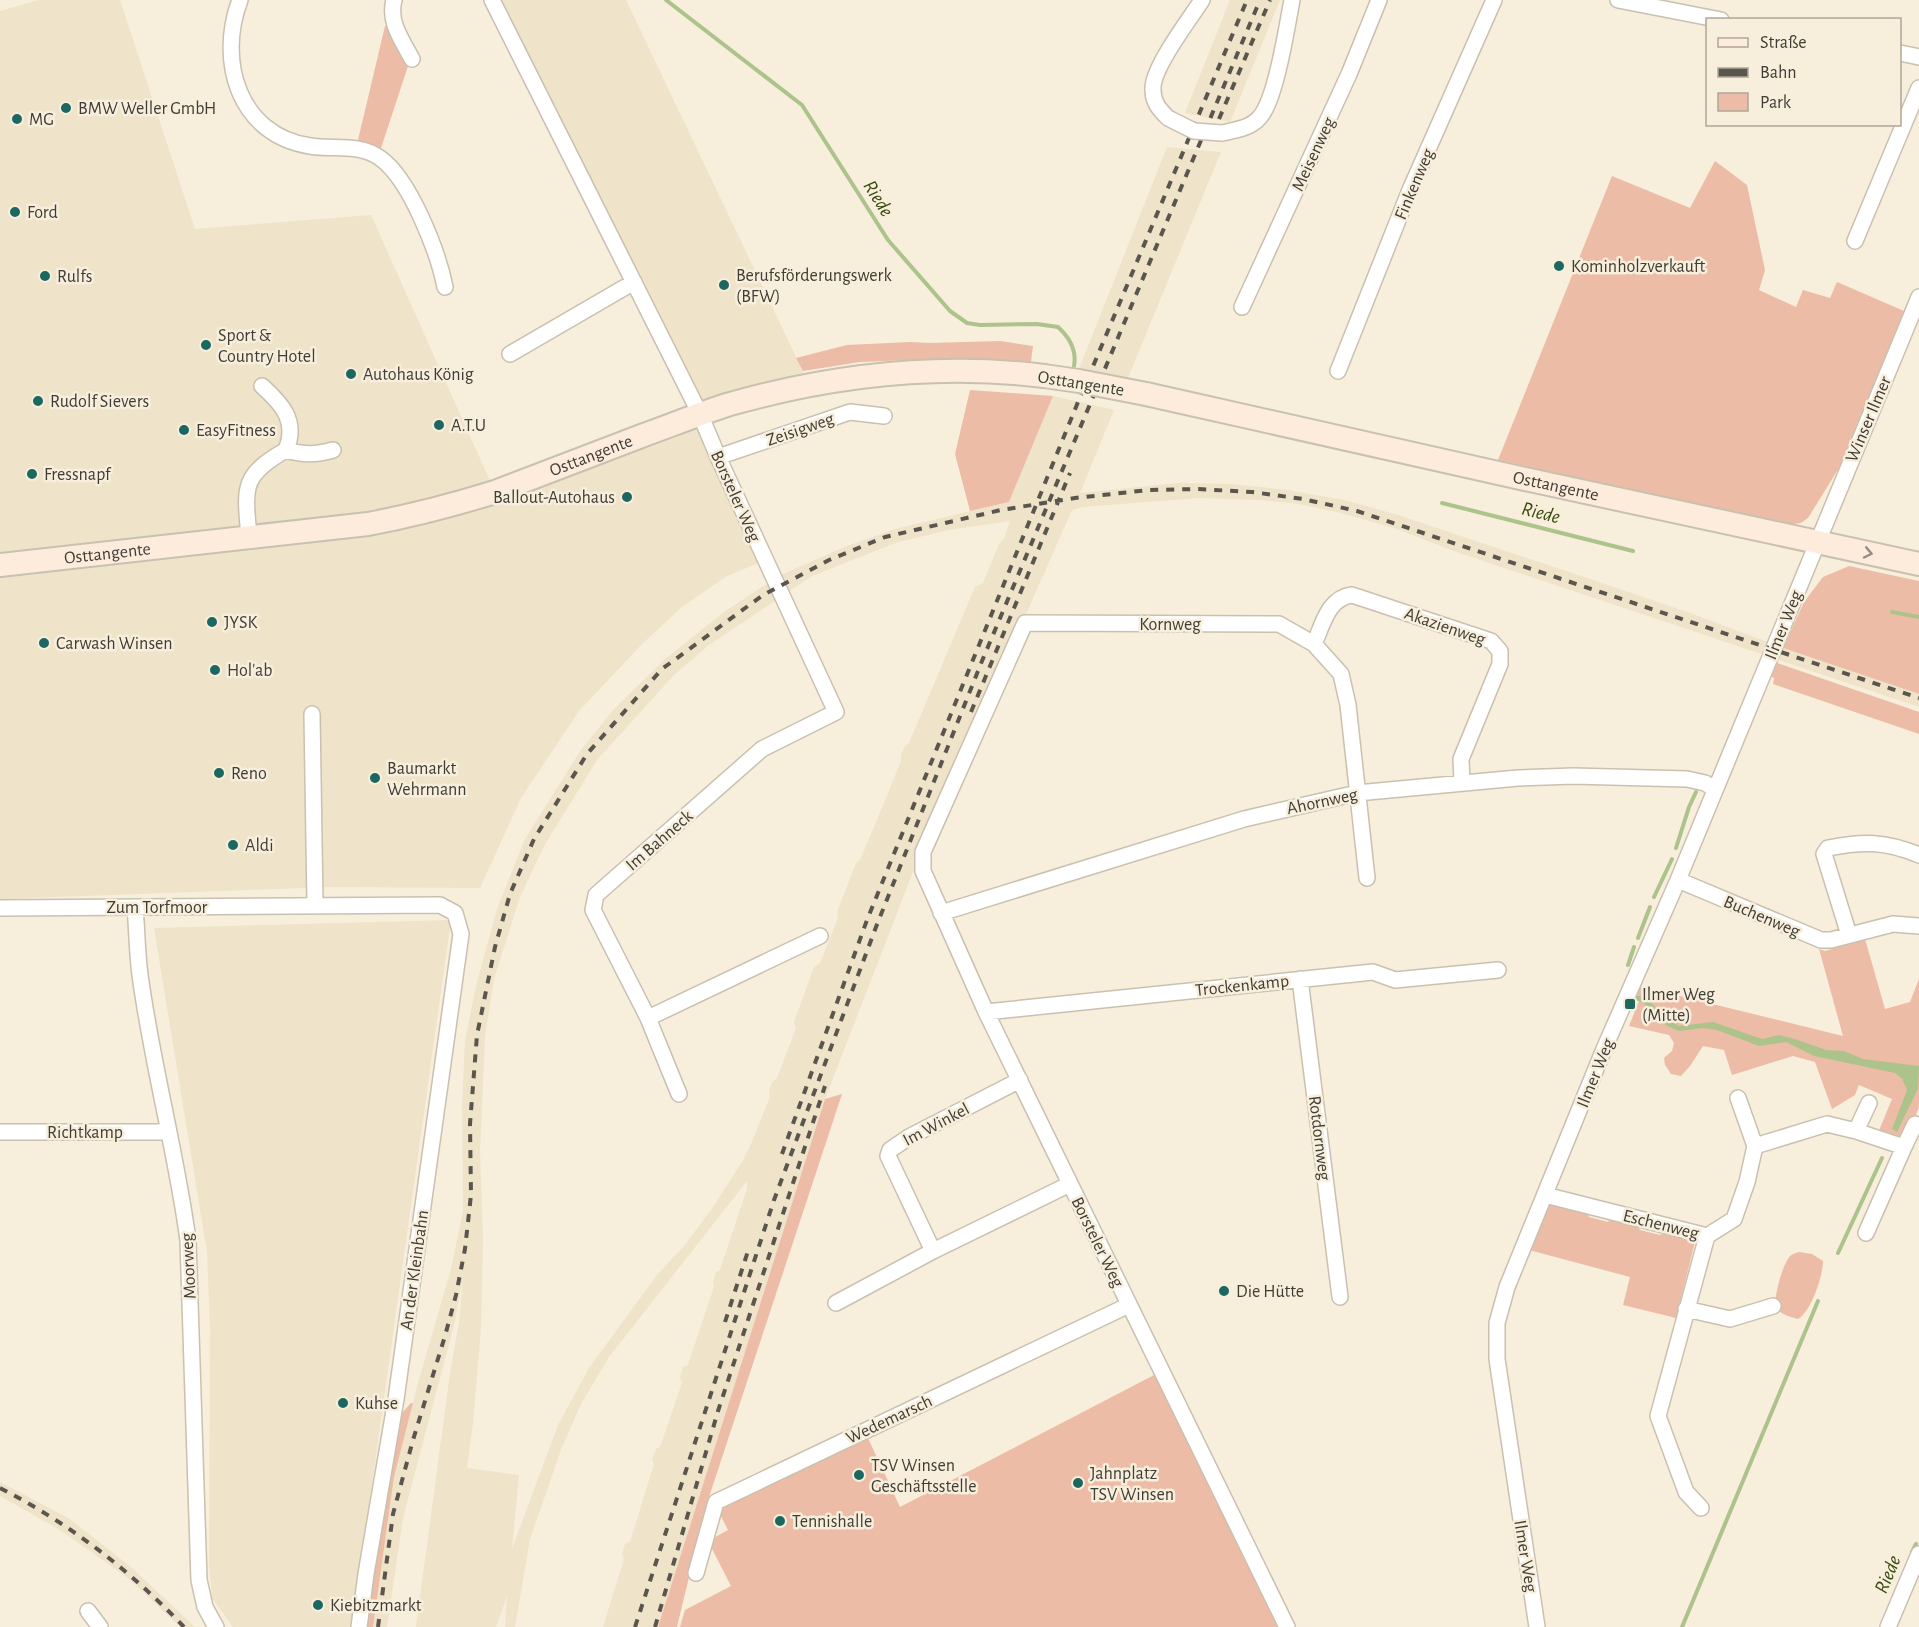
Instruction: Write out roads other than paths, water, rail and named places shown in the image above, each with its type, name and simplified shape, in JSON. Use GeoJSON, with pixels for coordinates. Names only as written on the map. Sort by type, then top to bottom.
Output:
{"type":"FeatureCollection","features":[{"type":"Feature","properties":{"kind":"main road","name":"Osttangente"},"geometry":{"type":"LineString","coordinates":[[0,565],[368,524],[446,507],[495,492],[700,414],[738,402],[809,384],[884,374],[975,370],[1044,376],[1146,394],[1919,564]]}},
{"type":"Feature","properties":{"kind":"street"},"geometry":{"type":"LineString","coordinates":[[240,0],[233,19],[230,42],[231,67],[239,91],[251,113],[288,140],[309,146],[366,150],[381,159],[396,174],[436,250],[445,287]]}},
{"type":"Feature","properties":{"kind":"street"},"geometry":{"type":"LineString","coordinates":[[394,0],[391,10],[393,22],[412,59]]}},
{"type":"Feature","properties":{"kind":"street","name":"Borsteler Weg"},"geometry":{"type":"LineString","coordinates":[[492,0],[700,414],[836,712]]}},
{"type":"Feature","properties":{"kind":"street"},"geometry":{"type":"LineString","coordinates":[[1202,0],[1156,73],[1152,89],[1156,106],[1168,118],[1194,131],[1222,133],[1245,128],[1261,117],[1272,96],[1292,0]]}},
{"type":"Feature","properties":{"kind":"street","name":"Meisenweg"},"geometry":{"type":"LineString","coordinates":[[1242,307],[1350,74],[1379,0]]}},
{"type":"Feature","properties":{"kind":"street","name":"Finkenweg"},"geometry":{"type":"LineString","coordinates":[[1338,371],[1410,190],[1494,0]]}},
{"type":"Feature","properties":{"kind":"street"},"geometry":{"type":"LineString","coordinates":[[1618,0],[1711,18]]}},
{"type":"Feature","properties":{"kind":"street"},"geometry":{"type":"LineString","coordinates":[[1901,53],[1919,57]]}},
{"type":"Feature","properties":{"kind":"street"},"geometry":{"type":"LineString","coordinates":[[1855,241],[1919,88]]}},
{"type":"Feature","properties":{"kind":"street"},"geometry":{"type":"LineString","coordinates":[[510,354],[634,282]]}},
{"type":"Feature","properties":{"kind":"street","name":"Winser Ilmer"},"geometry":{"type":"LineString","coordinates":[[1817,542],[1919,297]]}},
{"type":"Feature","properties":{"kind":"street"},"geometry":{"type":"LineString","coordinates":[[249,537],[245,495],[254,475],[264,462],[286,450],[290,440],[289,420],[280,402],[262,386]]}},
{"type":"Feature","properties":{"kind":"street","name":"Zeisigweg"},"geometry":{"type":"LineString","coordinates":[[718,457],[850,412],[884,417]]}},
{"type":"Feature","properties":{"kind":"street"},"geometry":{"type":"LineString","coordinates":[[286,450],[299,454],[317,454],[333,450]]}},
{"type":"Feature","properties":{"kind":"street","name":"Ilmer Weg"},"geometry":{"type":"LineString","coordinates":[[1537,1627],[1497,1359],[1497,1323],[1507,1287],[1604,1049],[1678,880],[1817,542]]}},
{"type":"Feature","properties":{"kind":"street","name":"Akazienweg"},"geometry":{"type":"LineString","coordinates":[[1314,644],[1335,601],[1343,596],[1352,595],[1491,640],[1500,651],[1500,664],[1461,759],[1462,782]]}},
{"type":"Feature","properties":{"kind":"street","name":"Kornweg"},"geometry":{"type":"LineString","coordinates":[[923,852],[1025,623],[1279,624],[1314,644],[1341,675],[1348,705],[1367,878]]}},
{"type":"Feature","properties":{"kind":"street","name":"Im Bahneck"},"geometry":{"type":"LineString","coordinates":[[679,1094],[648,1018],[593,910],[596,895],[762,750],[836,712]]}},
{"type":"Feature","properties":{"kind":"street"},"geometry":{"type":"LineString","coordinates":[[312,714],[315,905]]}},
{"type":"Feature","properties":{"kind":"street","name":"Ahornweg"},"geometry":{"type":"LineString","coordinates":[[941,913],[1244,819],[1357,793],[1462,782],[1573,776],[1687,779],[1705,783],[1715,789]]}},
{"type":"Feature","properties":{"kind":"street"},"geometry":{"type":"LineString","coordinates":[[1849,935],[1824,854],[1828,848],[1853,843],[1894,845],[1919,855]]}},
{"type":"Feature","properties":{"kind":"street","name":"Borsteler Weg"},"geometry":{"type":"LineString","coordinates":[[923,852],[923,871],[986,1012],[1287,1627]]}},
{"type":"Feature","properties":{"kind":"street","name":"Buchenweg"},"geometry":{"type":"LineString","coordinates":[[1678,880],[1813,938],[1831,940],[1893,924],[1919,926]]}},
{"type":"Feature","properties":{"kind":"street","name":"Zum Torfmoor"},"geometry":{"type":"LineString","coordinates":[[0,908],[440,904],[455,913]]}},
{"type":"Feature","properties":{"kind":"street","name":"Moorweg"},"geometry":{"type":"LineString","coordinates":[[135,907],[140,974],[169,1132],[181,1184],[188,1240],[200,1580],[205,1607],[216,1627]]}},
{"type":"Feature","properties":{"kind":"street","name":"An der Kleinbahn"},"geometry":{"type":"LineString","coordinates":[[359,1627],[396,1399],[460,946],[461,934],[455,913]]}},
{"type":"Feature","properties":{"kind":"street"},"geometry":{"type":"LineString","coordinates":[[648,1018],[820,936]]}},
{"type":"Feature","properties":{"kind":"street","name":"Trockenkamp"},"geometry":{"type":"LineString","coordinates":[[986,1012],[1373,972],[1395,980],[1498,970]]}},
{"type":"Feature","properties":{"kind":"street","name":"Rotdornweg"},"geometry":{"type":"LineString","coordinates":[[1300,979],[1340,1297]]}},
{"type":"Feature","properties":{"kind":"street","name":"Im Winkel"},"geometry":{"type":"LineString","coordinates":[[933,1251],[888,1156],[890,1150],[909,1137],[1020,1080]]}},
{"type":"Feature","properties":{"kind":"street"},"geometry":{"type":"LineString","coordinates":[[1738,1098],[1755,1146],[1827,1124],[1856,1131],[1904,1148]]}},
{"type":"Feature","properties":{"kind":"street"},"geometry":{"type":"LineString","coordinates":[[1856,1131],[1869,1103]]}},
{"type":"Feature","properties":{"kind":"street"},"geometry":{"type":"LineString","coordinates":[[1866,1233],[1914,1124]]}},
{"type":"Feature","properties":{"kind":"street","name":"Richtkamp"},"geometry":{"type":"LineString","coordinates":[[0,1132],[169,1132]]}},
{"type":"Feature","properties":{"kind":"street","name":"Eschenweg"},"geometry":{"type":"LineString","coordinates":[[1545,1195],[1707,1236],[1734,1219],[1747,1182],[1755,1146]]}},
{"type":"Feature","properties":{"kind":"street"},"geometry":{"type":"LineString","coordinates":[[836,1304],[933,1251],[1070,1184]]}},
{"type":"Feature","properties":{"kind":"street"},"geometry":{"type":"LineString","coordinates":[[1701,1508],[1686,1491],[1658,1416],[1707,1236]]}},
{"type":"Feature","properties":{"kind":"street","name":"Wedemarsch"},"geometry":{"type":"LineString","coordinates":[[696,1573],[716,1502],[1130,1305]]}},
{"type":"Feature","properties":{"kind":"street"},"geometry":{"type":"LineString","coordinates":[[1686,1310],[1730,1319],[1773,1306]]}},
{"type":"Feature","properties":{"kind":"street"},"geometry":{"type":"LineString","coordinates":[[1888,1627],[1919,1554]]}},
{"type":"Feature","properties":{"kind":"street"},"geometry":{"type":"LineString","coordinates":[[88,1611],[100,1627]]}},
{"type":"Feature","properties":{"kind":"waterway","name":"Riede"},"geometry":{"type":"LineString","coordinates":[[666,0],[802,105],[888,240],[950,311],[967,323],[980,325],[1037,324],[1058,327],[1072,345],[1074,366]]}},
{"type":"Feature","properties":{"kind":"waterway","name":"Riede"},"geometry":{"type":"LineString","coordinates":[[1442,503],[1633,551]]}},
{"type":"Feature","properties":{"kind":"waterway","name":"Riede"},"geometry":{"type":"LineString","coordinates":[[1892,612],[1919,617]]}},
{"type":"Feature","properties":{"kind":"waterway"},"geometry":{"type":"LineString","coordinates":[[1676,848],[1696,792]]}},
{"type":"Feature","properties":{"kind":"waterway"},"geometry":{"type":"LineString","coordinates":[[1654,897],[1672,859]]}},
{"type":"Feature","properties":{"kind":"waterway"},"geometry":{"type":"LineString","coordinates":[[1638,938],[1650,907]]}},
{"type":"Feature","properties":{"kind":"waterway"},"geometry":{"type":"LineString","coordinates":[[1628,965],[1634,947]]}},
{"type":"Feature","properties":{"kind":"waterway"},"geometry":{"type":"LineString","coordinates":[[1838,1253],[1882,1158]]}},
{"type":"Feature","properties":{"kind":"waterway"},"geometry":{"type":"LineString","coordinates":[[1682,1627],[1818,1301]]}},
{"type":"Feature","properties":{"kind":"waterway","name":"Riede"},"geometry":{"type":"LineString","coordinates":[[1912,1552],[1916,1544]]}},
{"type":"Feature","properties":{"kind":"railway"},"geometry":{"type":"LineString","coordinates":[[782,1154],[867,920],[1078,402],[1247,0]]}},
{"type":"Feature","properties":{"kind":"railway"},"geometry":{"type":"LineString","coordinates":[[635,1627],[774,1200],[876,927],[982,661],[1260,0]]}},
{"type":"Feature","properties":{"kind":"railway"},"geometry":{"type":"LineString","coordinates":[[1219,119],[1270,0]]}},
{"type":"Feature","properties":{"kind":"railway"},"geometry":{"type":"LineString","coordinates":[[971,712],[1070,473]]}},
{"type":"Feature","properties":{"kind":"railway"},"geometry":{"type":"LineString","coordinates":[[378,1627],[393,1514],[445,1336],[465,1249],[471,1195],[470,1124],[477,1035],[495,947],[510,894],[534,839],[587,754],[662,669],[763,595],[829,560],[885,537],[1001,510],[1075,498],[1149,490],[1197,489],[1252,492],[1303,499],[1357,511],[1919,698]]}},
{"type":"Feature","properties":{"kind":"railway"},"geometry":{"type":"LineString","coordinates":[[655,1627],[718,1411],[825,1086]]}},
{"type":"Feature","properties":{"kind":"railway"},"geometry":{"type":"LineString","coordinates":[[725,1322],[748,1251]]}},
{"type":"Feature","properties":{"kind":"railway"},"geometry":{"type":"LineString","coordinates":[[0,1488],[51,1517],[121,1567],[184,1627]]}},
{"type":"Feature","properties":{"kind":"place","name":"BMW Weller GmbH"},"geometry":{"type":"Point","coordinates":[66,108]}},
{"type":"Feature","properties":{"kind":"place","name":"MG"},"geometry":{"type":"Point","coordinates":[17,119]}},
{"type":"Feature","properties":{"kind":"place","name":"Ford"},"geometry":{"type":"Point","coordinates":[15,212]}},
{"type":"Feature","properties":{"kind":"place","name":"Kominholzverkauft"},"geometry":{"type":"Point","coordinates":[1559,266]}},
{"type":"Feature","properties":{"kind":"place","name":"Rulfs"},"geometry":{"type":"Point","coordinates":[45,276]}},
{"type":"Feature","properties":{"kind":"place","name":"Berufsförderungswerk (BFW)"},"geometry":{"type":"Point","coordinates":[724,285]}},
{"type":"Feature","properties":{"kind":"place","name":"Sport & Country Hotel"},"geometry":{"type":"Point","coordinates":[206,345]}},
{"type":"Feature","properties":{"kind":"place","name":"Autohaus König"},"geometry":{"type":"Point","coordinates":[351,374]}},
{"type":"Feature","properties":{"kind":"place","name":"Rudolf Sievers"},"geometry":{"type":"Point","coordinates":[38,401]}},
{"type":"Feature","properties":{"kind":"place","name":"A.T.U"},"geometry":{"type":"Point","coordinates":[439,425]}},
{"type":"Feature","properties":{"kind":"place","name":"EasyFitness"},"geometry":{"type":"Point","coordinates":[184,430]}},
{"type":"Feature","properties":{"kind":"place","name":"Fressnapf"},"geometry":{"type":"Point","coordinates":[32,474]}},
{"type":"Feature","properties":{"kind":"place","name":"Ballout-Autohaus"},"geometry":{"type":"Point","coordinates":[627,497]}},
{"type":"Feature","properties":{"kind":"place","name":"JYSK"},"geometry":{"type":"Point","coordinates":[212,622]}},
{"type":"Feature","properties":{"kind":"place","name":"Carwash Winsen"},"geometry":{"type":"Point","coordinates":[44,643]}},
{"type":"Feature","properties":{"kind":"place","name":"Hol'ab"},"geometry":{"type":"Point","coordinates":[215,670]}},
{"type":"Feature","properties":{"kind":"place","name":"Reno"},"geometry":{"type":"Point","coordinates":[219,773]}},
{"type":"Feature","properties":{"kind":"place","name":"Baumarkt Wehrmann"},"geometry":{"type":"Point","coordinates":[375,778]}},
{"type":"Feature","properties":{"kind":"place","name":"Aldi"},"geometry":{"type":"Point","coordinates":[233,845]}},
{"type":"Feature","properties":{"kind":"place","name":"Ilmer Weg (Mitte)"},"geometry":{"type":"Point","coordinates":[1630,1004]}},
{"type":"Feature","properties":{"kind":"place","name":"Die Hütte"},"geometry":{"type":"Point","coordinates":[1224,1291]}},
{"type":"Feature","properties":{"kind":"place","name":"Kuhse"},"geometry":{"type":"Point","coordinates":[343,1403]}},
{"type":"Feature","properties":{"kind":"place","name":"TSV Winsen Geschäftsstelle"},"geometry":{"type":"Point","coordinates":[859,1475]}},
{"type":"Feature","properties":{"kind":"place","name":"Jahnplatz TSV Winsen"},"geometry":{"type":"Point","coordinates":[1078,1483]}},
{"type":"Feature","properties":{"kind":"place","name":"Tennishalle"},"geometry":{"type":"Point","coordinates":[780,1521]}},
{"type":"Feature","properties":{"kind":"place","name":"Kiebitzmarkt"},"geometry":{"type":"Point","coordinates":[318,1605]}}]}
